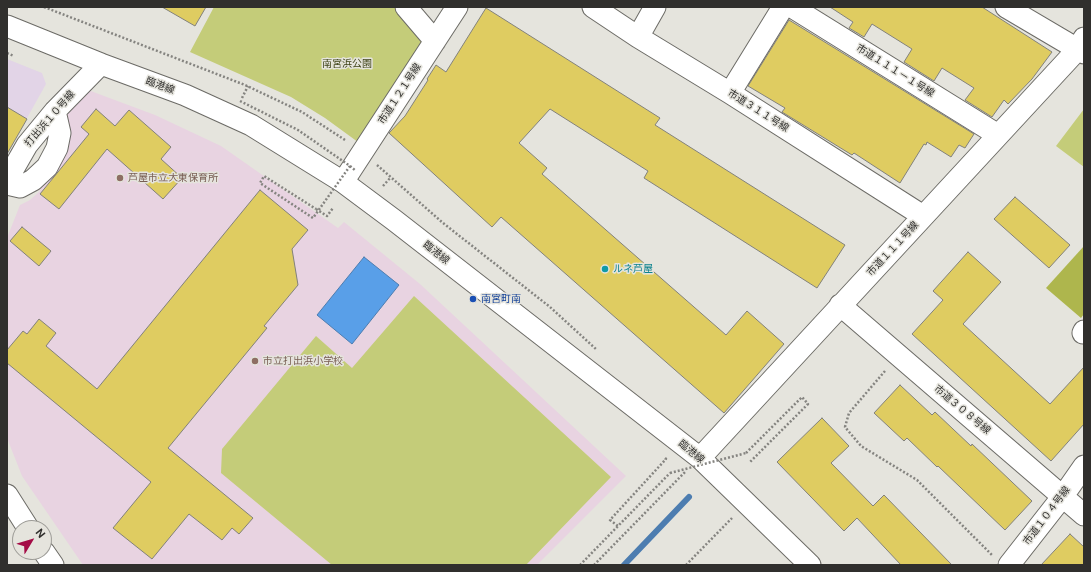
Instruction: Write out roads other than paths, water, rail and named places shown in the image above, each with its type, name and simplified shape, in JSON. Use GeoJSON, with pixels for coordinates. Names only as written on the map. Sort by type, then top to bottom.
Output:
{"type":"FeatureCollection","features":[{"type":"Feature","properties":{"kind":"street"},"geometry":{"type":"LineString","coordinates":[[406,7],[435,41]]}},
{"type":"Feature","properties":{"kind":"street","name":"市道１２１号線"},"geometry":{"type":"LineString","coordinates":[[350,173],[457,7]]}},
{"type":"Feature","properties":{"kind":"street","name":"市道３１１号線"},"geometry":{"type":"LineString","coordinates":[[593,7],[638,37],[730,93],[923,216]]}},
{"type":"Feature","properties":{"kind":"street"},"geometry":{"type":"LineString","coordinates":[[638,37],[655,7]]}},
{"type":"Feature","properties":{"kind":"street"},"geometry":{"type":"LineString","coordinates":[[730,93],[783,7]]}},
{"type":"Feature","properties":{"kind":"street","name":"市道１１１－１号線"},"geometry":{"type":"LineString","coordinates":[[792,7],[998,135]]}},
{"type":"Feature","properties":{"kind":"street"},"geometry":{"type":"LineString","coordinates":[[1006,7],[1082,47]]}},
{"type":"Feature","properties":{"kind":"street","name":"臨港線"},"geometry":{"type":"LineString","coordinates":[[7,26],[100,64],[185,95],[350,173],[394,220],[700,458],[810,565]]}},
{"type":"Feature","properties":{"kind":"street","name":"市道１１１号線"},"geometry":{"type":"LineString","coordinates":[[700,458],[998,135],[1082,47]]}},
{"type":"Feature","properties":{"kind":"street","name":"打出浜１０号線"},"geometry":{"type":"LineString","coordinates":[[7,180],[27,145],[55,111],[100,64]]}},
{"type":"Feature","properties":{"kind":"street"},"geometry":{"type":"LineString","coordinates":[[7,184],[20,186],[33,180],[47,167],[57,148],[60,133],[55,111]]}},
{"type":"Feature","properties":{"kind":"street","name":"市道３０８号線"},"geometry":{"type":"LineString","coordinates":[[840,306],[1064,496],[1084,515]]}},
{"type":"Feature","properties":{"kind":"street","name":"市道１０４号線"},"geometry":{"type":"LineString","coordinates":[[1003,562],[1064,496],[1084,466]]}},
{"type":"Feature","properties":{"kind":"street"},"geometry":{"type":"LineString","coordinates":[[7,496],[23,520]]}},
{"type":"Feature","properties":{"kind":"water"},"geometry":{"type":"Polygon","coordinates":[[[364,257],[399,285],[352,344],[317,315],[364,257]]]}},
{"type":"Feature","properties":{"kind":"waterway"},"geometry":{"type":"LineString","coordinates":[[624,565],[689,497]]}},
{"type":"Feature","properties":{"kind":"place","name":"芦屋市立大東保育所"},"geometry":{"type":"Point","coordinates":[120,178]}},
{"type":"Feature","properties":{"kind":"place","name":"ルネ芦屋"},"geometry":{"type":"Point","coordinates":[605,269]}},
{"type":"Feature","properties":{"kind":"place","name":"南宮町南"},"geometry":{"type":"Point","coordinates":[473,299]}},
{"type":"Feature","properties":{"kind":"place","name":"市立打出浜小学校"},"geometry":{"type":"Point","coordinates":[255,361]}},
{"type":"Feature","properties":{"kind":"park label","name":"南宮浜公園"},"geometry":{"type":"Point","coordinates":[347,64]}}]}
